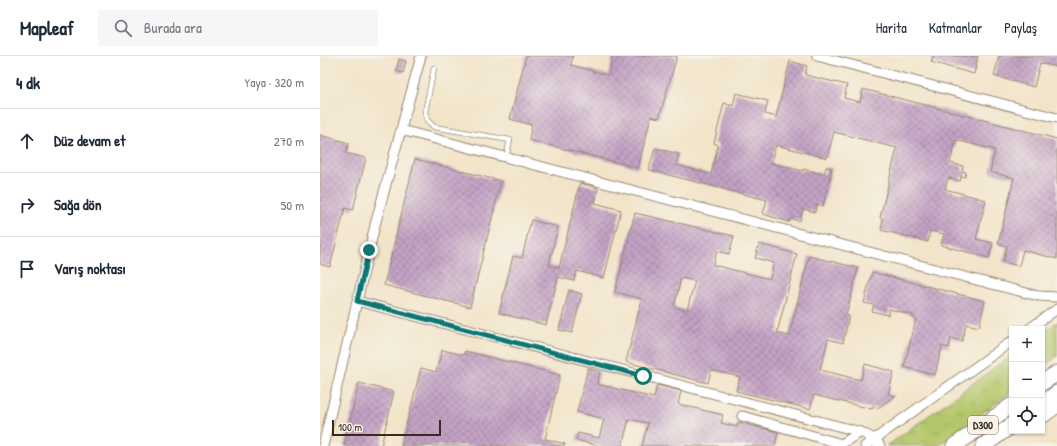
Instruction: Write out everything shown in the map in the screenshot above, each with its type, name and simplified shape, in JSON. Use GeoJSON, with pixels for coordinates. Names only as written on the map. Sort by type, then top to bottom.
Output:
{"type":"FeatureCollection","features":[{"type":"Feature","properties":{"kind":"highway"},"geometry":{"type":"LineString","coordinates":[[1045,381],[1057,373]]}},
{"type":"Feature","properties":{"kind":"highway"},"geometry":{"type":"LineString","coordinates":[[1045,402],[1057,393]]}},
{"type":"Feature","properties":{"kind":"highway"},"geometry":{"type":"LineString","coordinates":[[1045,414],[1057,405]]}},
{"type":"Feature","properties":{"kind":"highway","name":"D300"},"geometry":{"type":"LineString","coordinates":[[954,446],[1009,407]]}},
{"type":"Feature","properties":{"kind":"highway","name":"D300"},"geometry":{"type":"LineString","coordinates":[[985,444],[1009,427]]}},
{"type":"Feature","properties":{"kind":"highway"},"geometry":{"type":"LineString","coordinates":[[985,444],[1009,433]]}},
{"type":"Feature","properties":{"kind":"street"},"geometry":{"type":"LineString","coordinates":[[323,446],[375,225],[421,56]]}},
{"type":"Feature","properties":{"kind":"street"},"geometry":{"type":"LineString","coordinates":[[817,56],[1057,118]]}},
{"type":"Feature","properties":{"kind":"street"},"geometry":{"type":"LineString","coordinates":[[401,130],[1038,296],[1057,296]]}},
{"type":"Feature","properties":{"kind":"street"},"geometry":{"type":"LineString","coordinates":[[357,301],[861,432],[873,444],[1009,343]]}},
{"type":"Feature","properties":{"kind":"street"},"geometry":{"type":"LineString","coordinates":[[1033,326],[1057,309]]}},
{"type":"Feature","properties":{"kind":"street"},"geometry":{"type":"LineString","coordinates":[[742,416],[840,445],[861,432]]}},
{"type":"Feature","properties":{"kind":"lane"},"geometry":{"type":"LineString","coordinates":[[434,68],[425,112],[427,120],[434,127],[510,140],[506,157]]}},
{"type":"Feature","properties":{"kind":"green space"},"geometry":{"type":"Polygon","coordinates":[[[1057,322],[1057,356],[1045,366],[1045,362],[1045,331],[1057,322]]]}},
{"type":"Feature","properties":{"kind":"green space"},"geometry":{"type":"Polygon","coordinates":[[[1009,357],[1009,393],[938,446],[887,446],[1009,357]]]}},
{"type":"Feature","properties":{"kind":"building"},"geometry":{"type":"Polygon","coordinates":[[[526,56],[573,56],[571,65],[608,75],[613,56],[677,56],[659,118],[651,116],[638,168],[529,140],[532,125],[510,119],[526,56]]]}},
{"type":"Feature","properties":{"kind":"building"},"geometry":{"type":"Polygon","coordinates":[[[933,56],[978,56],[974,74],[931,62],[933,56]]]}},
{"type":"Feature","properties":{"kind":"building"},"geometry":{"type":"Polygon","coordinates":[[[999,56],[1057,56],[1057,67],[1040,63],[1034,87],[994,76],[999,56]]]}},
{"type":"Feature","properties":{"kind":"building"},"geometry":{"type":"Polygon","coordinates":[[[399,59],[406,61],[403,73],[396,71],[399,59]]]}},
{"type":"Feature","properties":{"kind":"building"},"geometry":{"type":"Polygon","coordinates":[[[790,61],[807,66],[805,75],[847,85],[844,98],[860,102],[863,89],[1057,139],[1057,259],[1023,250],[1019,266],[1003,262],[1007,246],[998,244],[1014,178],[990,172],[995,150],[956,140],[950,163],[963,166],[962,171],[966,172],[965,177],[961,176],[960,181],[948,178],[945,189],[986,200],[976,239],[993,243],[989,258],[941,245],[944,234],[930,231],[928,242],[881,230],[883,219],[880,218],[897,148],[834,132],[827,158],[776,145],[771,163],[803,171],[803,169],[824,174],[826,167],[832,168],[823,206],[817,204],[815,212],[803,209],[800,221],[790,219],[789,222],[763,214],[767,200],[649,170],[655,148],[679,154],[676,165],[711,174],[718,145],[714,143],[724,103],[733,106],[736,93],[768,101],[765,114],[776,117],[790,61]]]}},
{"type":"Feature","properties":{"kind":"building"},"geometry":{"type":"Polygon","coordinates":[[[320,135],[349,143],[346,153],[366,158],[353,210],[345,208],[330,267],[320,264],[320,135]]]}},
{"type":"Feature","properties":{"kind":"building"},"geometry":{"type":"Polygon","coordinates":[[[415,159],[501,181],[470,307],[384,285],[415,159]]]}},
{"type":"Feature","properties":{"kind":"building"},"geometry":{"type":"Polygon","coordinates":[[[580,183],[598,188],[595,203],[621,210],[604,278],[577,271],[574,281],[558,277],[546,325],[499,313],[513,256],[522,258],[531,220],[558,227],[549,265],[559,268],[580,183]]]}},
{"type":"Feature","properties":{"kind":"building"},"geometry":{"type":"Polygon","coordinates":[[[635,213],[734,236],[729,254],[717,251],[713,265],[770,279],[774,263],[755,258],[759,244],[797,254],[777,333],[789,336],[809,256],[858,268],[846,315],[849,316],[843,343],[828,339],[820,370],[861,380],[865,364],[894,372],[888,394],[895,396],[878,408],[873,407],[872,409],[814,395],[810,409],[736,391],[740,377],[711,370],[708,383],[626,362],[642,299],[615,292],[635,213]],[[681,278],[674,307],[687,310],[695,281],[681,278]]]}},
{"type":"Feature","properties":{"kind":"building"},"geometry":{"type":"Polygon","coordinates":[[[872,272],[985,301],[979,327],[966,324],[962,341],[951,338],[949,348],[942,346],[935,375],[904,367],[916,319],[913,318],[913,315],[889,309],[888,315],[872,311],[874,305],[864,303],[872,272]]]}},
{"type":"Feature","properties":{"kind":"building"},"geometry":{"type":"Polygon","coordinates":[[[569,290],[582,294],[572,333],[559,330],[569,290]]]}},
{"type":"Feature","properties":{"kind":"building"},"geometry":{"type":"Polygon","coordinates":[[[442,350],[464,355],[465,351],[560,375],[545,439],[565,444],[564,446],[401,446],[421,368],[436,372],[442,350]]]}},
{"type":"Feature","properties":{"kind":"building"},"geometry":{"type":"Polygon","coordinates":[[[588,368],[600,372],[597,384],[654,398],[657,385],[681,391],[678,404],[723,415],[721,423],[737,427],[738,422],[778,432],[775,446],[642,446],[648,423],[629,419],[622,446],[599,446],[576,440],[578,433],[599,438],[604,419],[577,412],[588,368]]]}},
{"type":"Feature","properties":{"kind":"building"},"geometry":{"type":"Polygon","coordinates":[[[359,383],[394,392],[381,446],[344,446],[359,383]]]}},
{"type":"Feature","properties":{"kind":"route"},"geometry":{"type":"LineString","coordinates":[[369,250],[357,301],[643,376]]}}]}
